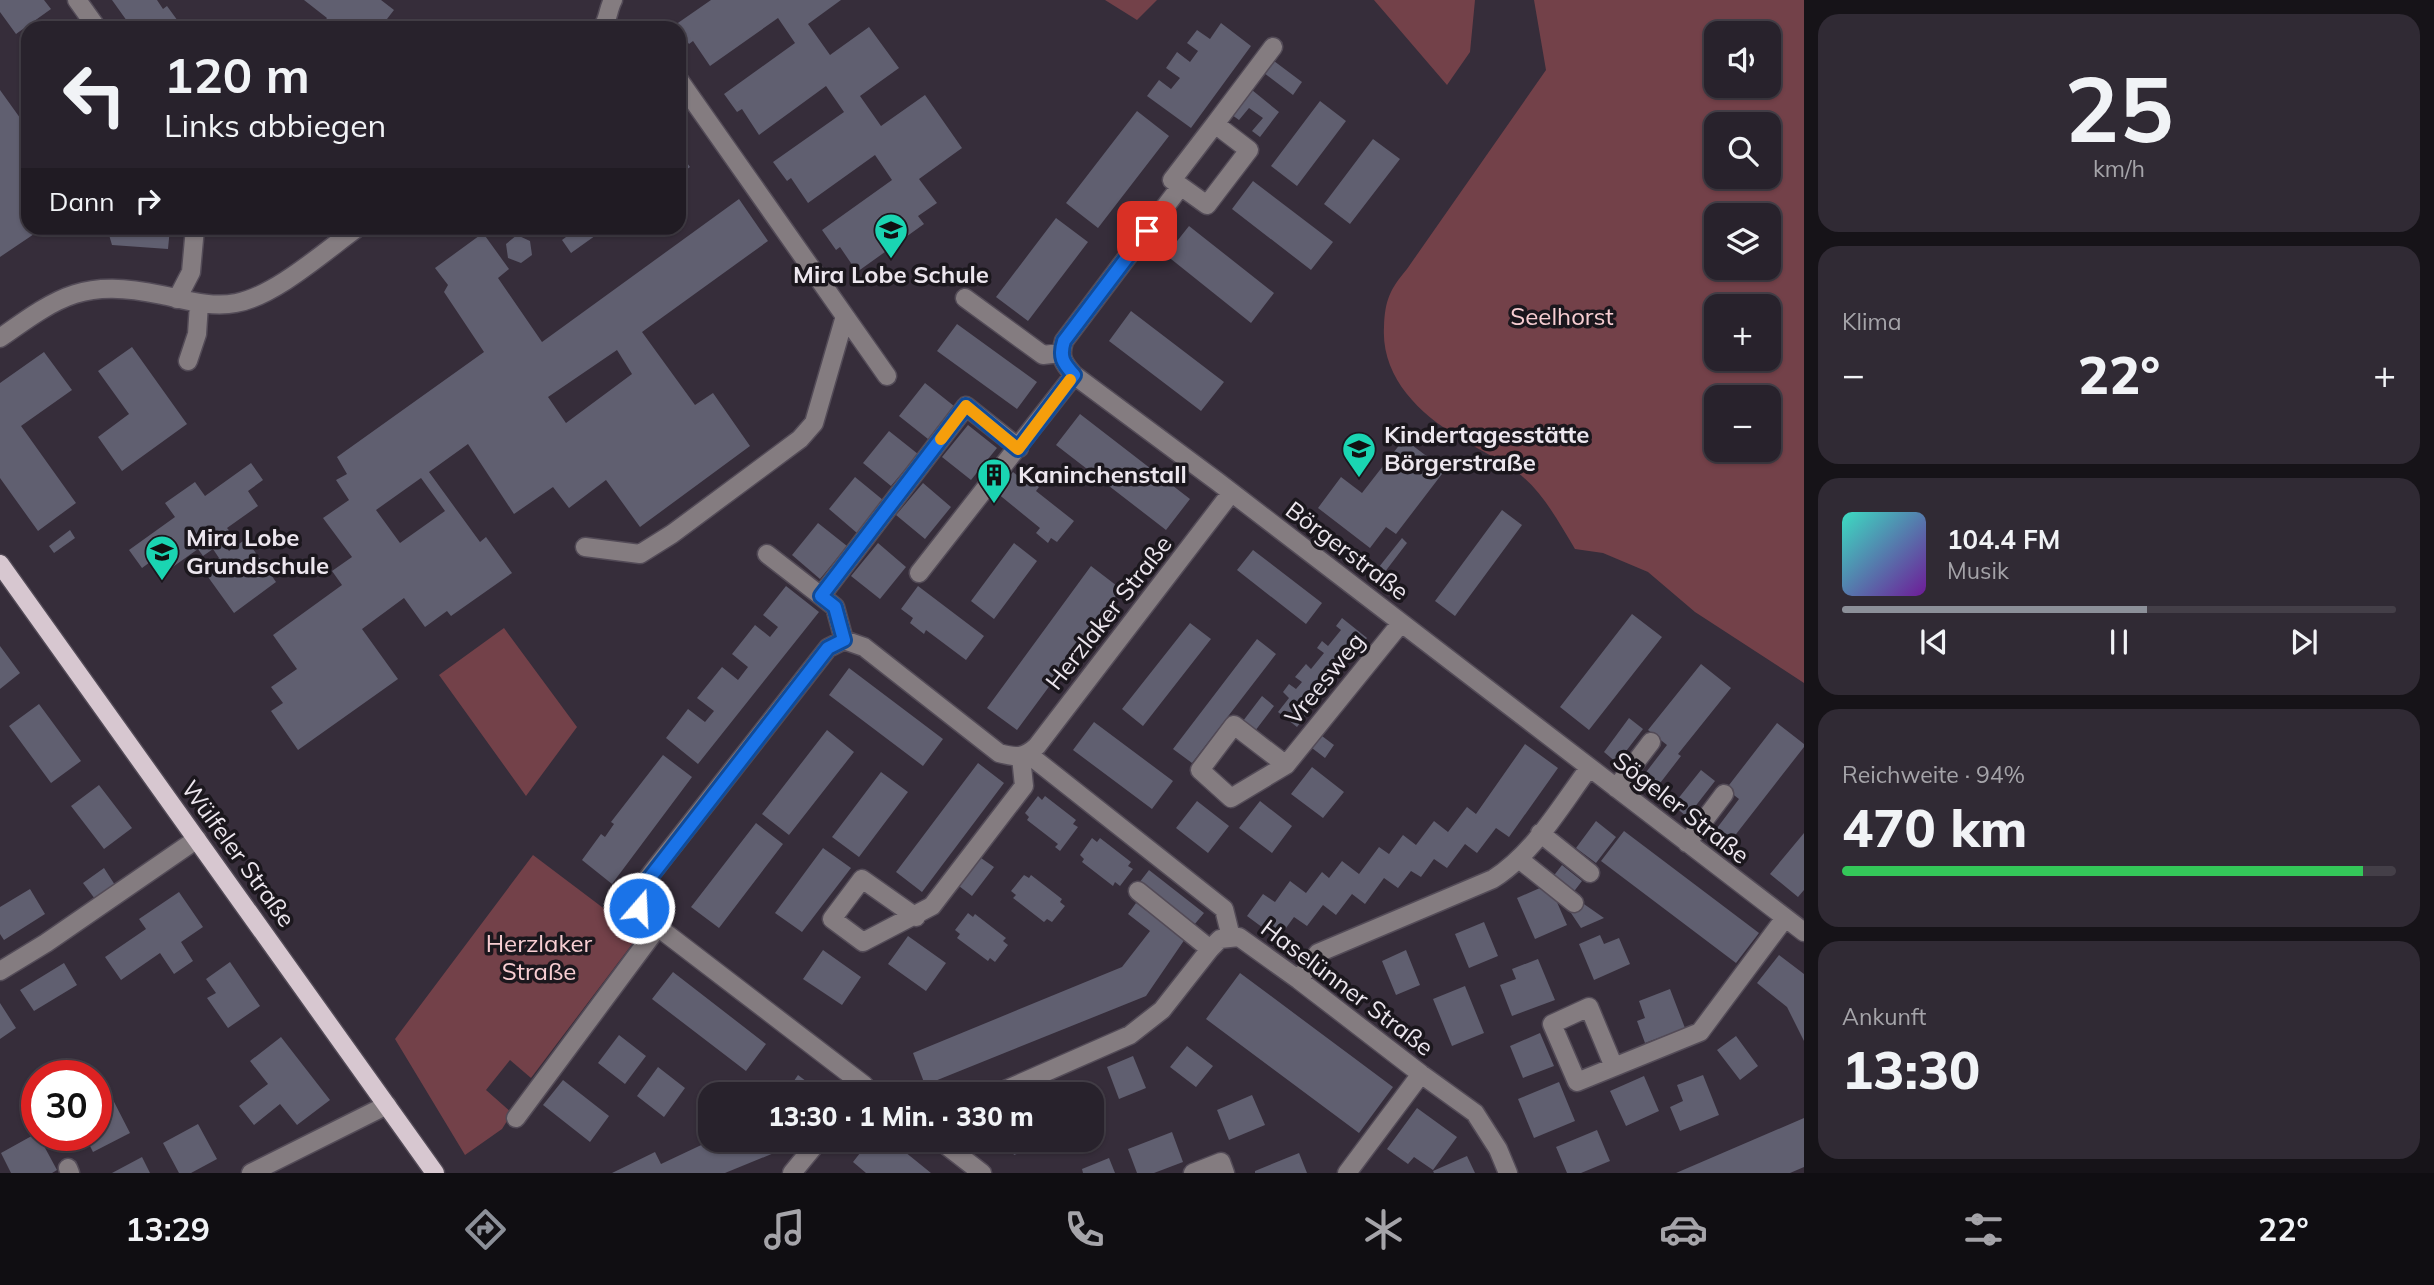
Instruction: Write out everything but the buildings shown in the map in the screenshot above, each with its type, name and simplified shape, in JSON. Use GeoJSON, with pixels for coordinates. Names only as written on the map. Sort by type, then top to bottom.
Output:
{"type":"FeatureCollection","features":[{"type":"Feature","properties":{"kind":"main road","name":"Wülfeler Straße"},"geometry":{"type":"LineString","coordinates":[[0,564],[435,1173]]}},
{"type":"Feature","properties":{"kind":"street"},"geometry":{"type":"LineString","coordinates":[[77,0],[92,21]]}},
{"type":"Feature","properties":{"kind":"street"},"geometry":{"type":"LineString","coordinates":[[607,21],[613,0]]}},
{"type":"Feature","properties":{"kind":"street"},"geometry":{"type":"LineString","coordinates":[[1215,124],[1249,150],[1207,205],[1172,180],[1273,47]]}},
{"type":"Feature","properties":{"kind":"street"},"geometry":{"type":"LineString","coordinates":[[686,90],[887,376]]}},
{"type":"Feature","properties":{"kind":"street"},"geometry":{"type":"LineString","coordinates":[[965,298],[1043,355],[1060,354],[1064,341],[1180,187]]}},
{"type":"Feature","properties":{"kind":"street"},"geometry":{"type":"LineString","coordinates":[[177,299],[191,272],[194,235]]}},
{"type":"Feature","properties":{"kind":"street"},"geometry":{"type":"LineString","coordinates":[[0,338],[49,304],[73,293],[120,289],[199,304],[235,304],[257,297],[282,282],[348,235]]}},
{"type":"Feature","properties":{"kind":"street"},"geometry":{"type":"LineString","coordinates":[[188,361],[197,334],[199,304]]}},
{"type":"Feature","properties":{"kind":"street"},"geometry":{"type":"LineString","coordinates":[[585,547],[640,554],[672,534],[800,439],[814,423],[845,316]]}},
{"type":"Feature","properties":{"kind":"street","name":"Börgerstraße"},"geometry":{"type":"LineString","coordinates":[[1060,354],[1064,364],[1074,375],[1590,768]]}},
{"type":"Feature","properties":{"kind":"street"},"geometry":{"type":"LineString","coordinates":[[919,573],[1074,375]]}},
{"type":"Feature","properties":{"kind":"street"},"geometry":{"type":"LineString","coordinates":[[821,596],[966,406],[1018,449]]}},
{"type":"Feature","properties":{"kind":"street","name":"Herzlaker Straße"},"geometry":{"type":"LineString","coordinates":[[1025,756],[1037,746],[1231,493]]}},
{"type":"Feature","properties":{"kind":"street"},"geometry":{"type":"LineString","coordinates":[[767,554],[835,607],[844,640]]}},
{"type":"Feature","properties":{"kind":"street","name":"Vreesweg"},"geometry":{"type":"LineString","coordinates":[[1286,765],[1234,725],[1200,771],[1231,798],[1286,765],[1401,623]]}},
{"type":"Feature","properties":{"kind":"street"},"geometry":{"type":"LineString","coordinates":[[855,1082],[646,918],[639,908],[639,896],[648,880],[828,648],[844,640],[864,647],[999,753],[1025,756],[1224,908],[1231,937]]}},
{"type":"Feature","properties":{"kind":"street"},"geometry":{"type":"LineString","coordinates":[[1616,788],[1651,742]]}},
{"type":"Feature","properties":{"kind":"street"},"geometry":{"type":"LineString","coordinates":[[916,916],[932,906],[1024,786],[1025,756]]}},
{"type":"Feature","properties":{"kind":"street","name":"Sögeler Straße"},"geometry":{"type":"LineString","coordinates":[[1300,980],[1318,953],[1493,879],[1519,859],[1590,768],[1804,932]]}},
{"type":"Feature","properties":{"kind":"street"},"geometry":{"type":"LineString","coordinates":[[1687,843],[1724,794]]}},
{"type":"Feature","properties":{"kind":"street"},"geometry":{"type":"LineString","coordinates":[[1540,834],[1590,873]]}},
{"type":"Feature","properties":{"kind":"street"},"geometry":{"type":"LineString","coordinates":[[0,971],[46,943],[197,839]]}},
{"type":"Feature","properties":{"kind":"street"},"geometry":{"type":"LineString","coordinates":[[1519,859],[1574,903]]}},
{"type":"Feature","properties":{"kind":"street"},"geometry":{"type":"LineString","coordinates":[[1138,891],[1210,949]]}},
{"type":"Feature","properties":{"kind":"street"},"geometry":{"type":"LineString","coordinates":[[1614,1068],[1700,1032],[1785,918]]}},
{"type":"Feature","properties":{"kind":"street"},"geometry":{"type":"LineString","coordinates":[[516,1118],[659,926]]}},
{"type":"Feature","properties":{"kind":"street","name":"Haselünner Straße"},"geometry":{"type":"LineString","coordinates":[[1023,1082],[1130,1035],[1162,1010],[1220,939],[1239,937],[1475,1112],[1498,1149],[1508,1173]]}},
{"type":"Feature","properties":{"kind":"street"},"geometry":{"type":"LineString","coordinates":[[1347,1173],[1421,1074]]}},
{"type":"Feature","properties":{"kind":"street"},"geometry":{"type":"LineString","coordinates":[[251,1173],[387,1105]]}},
{"type":"Feature","properties":{"kind":"street"},"geometry":{"type":"LineString","coordinates":[[792,1173],[809,1152]]}},
{"type":"Feature","properties":{"kind":"street"},"geometry":{"type":"LineString","coordinates":[[955,1152],[982,1173]]}},
{"type":"Feature","properties":{"kind":"street"},"geometry":{"type":"LineString","coordinates":[[1193,1173],[1221,1162],[1225,1173]]}},
{"type":"Feature","properties":{"kind":"green space"},"geometry":{"type":"Polygon","coordinates":[[[1105,0],[1157,0],[1137,20],[1105,0]]]}},
{"type":"Feature","properties":{"kind":"green space"},"geometry":{"type":"Polygon","coordinates":[[[1374,0],[1475,0],[1470,52],[1447,85],[1374,0]]]}},
{"type":"Feature","properties":{"kind":"green space","name":"Seelhorst"},"geometry":{"type":"Polygon","coordinates":[[[1534,0],[1804,0],[1804,683],[1695,612],[1648,572],[1603,553],[1575,549],[1549,508],[1526,480],[1510,467],[1443,427],[1416,404],[1395,377],[1385,345],[1387,302],[1393,289],[1546,70],[1534,0]]]}},
{"type":"Feature","properties":{"kind":"green space"},"geometry":{"type":"Polygon","coordinates":[[[504,628],[577,727],[526,796],[439,675],[504,628]]]}},
{"type":"Feature","properties":{"kind":"green space","name":"Herzlaker Straße"},"geometry":{"type":"Polygon","coordinates":[[[533,855],[639,935],[531,1078],[510,1060],[486,1090],[512,1113],[502,1129],[465,1155],[395,1039],[533,855]]]}},
{"type":"Feature","properties":{"kind":"slow traffic"},"geometry":{"type":"LineString","coordinates":[[941,439],[966,406],[1018,449],[1070,380]]}},
{"type":"Feature","properties":{"kind":"place","name":"Mira Lobe Schule"},"geometry":{"type":"Point","coordinates":[891,260]}},
{"type":"Feature","properties":{"kind":"place","name":"Kindertagesstätte Börgerstraße"},"geometry":{"type":"Point","coordinates":[1359,479]}},
{"type":"Feature","properties":{"kind":"place","name":"Kaninchenstall"},"geometry":{"type":"Point","coordinates":[994,505]}},
{"type":"Feature","properties":{"kind":"place","name":"Mira Lobe Grundschule"},"geometry":{"type":"Point","coordinates":[162,582]}},
{"type":"Feature","properties":{"kind":"route"},"geometry":{"type":"LineString","coordinates":[[639,908],[639,896],[648,880],[828,648],[844,640],[835,607],[821,596],[966,406],[1018,449],[1074,375],[1064,364],[1060,354],[1064,341],[1147,231]]}}]}
